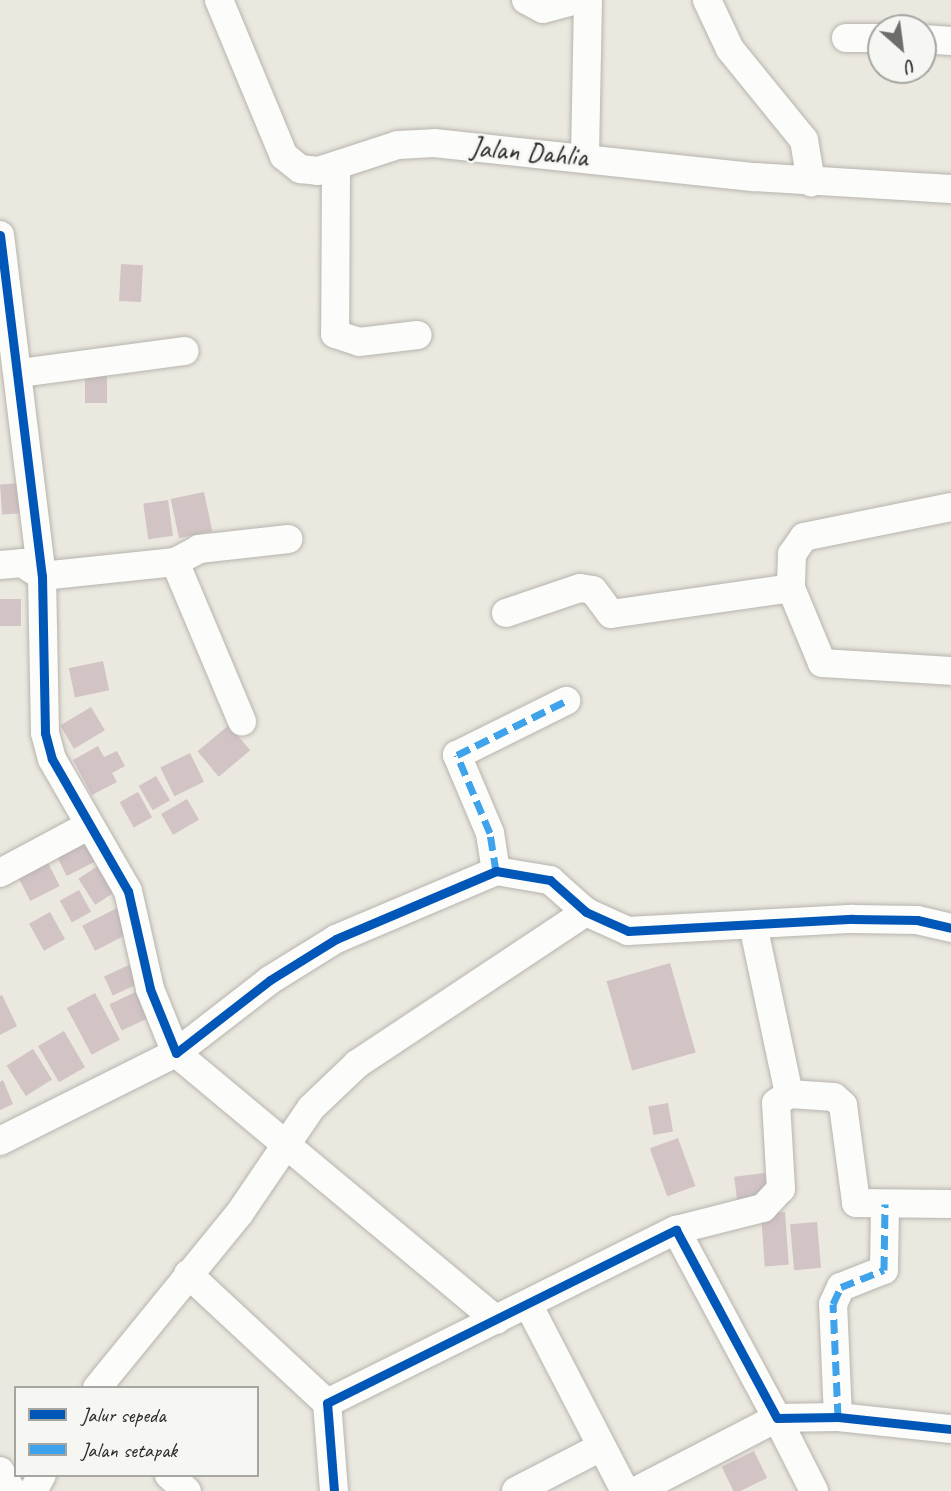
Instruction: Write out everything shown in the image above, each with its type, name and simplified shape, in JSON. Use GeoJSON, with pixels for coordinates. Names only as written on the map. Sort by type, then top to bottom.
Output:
{"type":"FeatureCollection","features":[{"type":"Feature","properties":{"kind":"street","name":"Jalan Dahlia"},"geometry":{"type":"LineString","coordinates":[[219,0],[284,156],[300,169],[336,167],[398,145],[585,156],[811,182],[951,189]]}},
{"type":"Feature","properties":{"kind":"street"},"geometry":{"type":"LineString","coordinates":[[526,0],[543,9],[577,0]]}},
{"type":"Feature","properties":{"kind":"street"},"geometry":{"type":"LineString","coordinates":[[585,156],[588,0]]}},
{"type":"Feature","properties":{"kind":"street"},"geometry":{"type":"LineString","coordinates":[[707,0],[737,59],[804,140],[811,182]]}},
{"type":"Feature","properties":{"kind":"street"},"geometry":{"type":"LineString","coordinates":[[846,38],[867,38]]}},
{"type":"Feature","properties":{"kind":"street"},"geometry":{"type":"LineString","coordinates":[[336,167],[335,334],[359,342],[418,335]]}},
{"type":"Feature","properties":{"kind":"street"},"geometry":{"type":"LineString","coordinates":[[0,235],[20,373],[12,423],[42,576],[45,733],[88,826],[132,903],[150,989],[176,1053],[288,1142],[496,1320]]}},
{"type":"Feature","properties":{"kind":"street"},"geometry":{"type":"LineString","coordinates":[[20,373],[185,351]]}},
{"type":"Feature","properties":{"kind":"street"},"geometry":{"type":"LineString","coordinates":[[951,506],[804,537],[792,554],[791,588],[822,663],[951,671]]}},
{"type":"Feature","properties":{"kind":"street"},"geometry":{"type":"LineString","coordinates":[[0,565],[22,563],[42,576],[175,562],[199,550],[288,539]]}},
{"type":"Feature","properties":{"kind":"street"},"geometry":{"type":"LineString","coordinates":[[175,562],[242,722]]}},
{"type":"Feature","properties":{"kind":"street"},"geometry":{"type":"LineString","coordinates":[[506,612],[580,588],[593,590],[611,614],[791,588]]}},
{"type":"Feature","properties":{"kind":"street"},"geometry":{"type":"LineString","coordinates":[[496,871],[490,833],[457,755],[566,701]]}},
{"type":"Feature","properties":{"kind":"street"},"geometry":{"type":"LineString","coordinates":[[0,873],[88,826]]}},
{"type":"Feature","properties":{"kind":"street"},"geometry":{"type":"LineString","coordinates":[[0,1141],[176,1053],[270,979],[336,939],[496,871],[550,880],[586,912],[610,926],[644,932],[753,925],[917,920],[951,928]]}},
{"type":"Feature","properties":{"kind":"street"},"geometry":{"type":"LineString","coordinates":[[99,1386],[188,1275],[311,1108],[356,1064],[586,912]]}},
{"type":"Feature","properties":{"kind":"street"},"geometry":{"type":"LineString","coordinates":[[753,925],[789,1094]]}},
{"type":"Feature","properties":{"kind":"street"},"geometry":{"type":"LineString","coordinates":[[327,1403],[676,1230],[763,1208],[779,1198],[776,1103],[789,1094],[839,1100],[850,1192],[865,1206],[951,1203]]}},
{"type":"Feature","properties":{"kind":"street"},"geometry":{"type":"LineString","coordinates":[[838,1417],[833,1304],[841,1287],[884,1270],[885,1204]]}},
{"type":"Feature","properties":{"kind":"street"},"geometry":{"type":"LineString","coordinates":[[676,1230],[814,1491]]}},
{"type":"Feature","properties":{"kind":"street"},"geometry":{"type":"LineString","coordinates":[[188,1275],[327,1403],[334,1491]]}},
{"type":"Feature","properties":{"kind":"street"},"geometry":{"type":"LineString","coordinates":[[528,1304],[625,1491]]}},
{"type":"Feature","properties":{"kind":"street"},"geometry":{"type":"LineString","coordinates":[[636,1491],[777,1418],[838,1417],[951,1429]]}},
{"type":"Feature","properties":{"kind":"street"},"geometry":{"type":"LineString","coordinates":[[516,1491],[601,1447]]}},
{"type":"Feature","properties":{"kind":"street"},"geometry":{"type":"LineString","coordinates":[[0,1471],[12,1491]]}},
{"type":"Feature","properties":{"kind":"street"},"geometry":{"type":"LineString","coordinates":[[171,1477],[187,1491]]}},
{"type":"Feature","properties":{"kind":"building"},"geometry":{"type":"Polygon","coordinates":[[[121,264],[143,265],[141,302],[119,301],[121,264]]]}},
{"type":"Feature","properties":{"kind":"building"},"geometry":{"type":"Polygon","coordinates":[[[85,376],[107,376],[107,403],[85,403],[85,376]]]}},
{"type":"Feature","properties":{"kind":"building"},"geometry":{"type":"Polygon","coordinates":[[[23,483],[25,513],[2,515],[0,485],[23,483]]]}},
{"type":"Feature","properties":{"kind":"building"},"geometry":{"type":"Polygon","coordinates":[[[204,492],[212,531],[179,538],[171,499],[204,492]]]}},
{"type":"Feature","properties":{"kind":"building"},"geometry":{"type":"Polygon","coordinates":[[[168,500],[173,536],[148,539],[143,503],[168,500]]]}},
{"type":"Feature","properties":{"kind":"building"},"geometry":{"type":"Polygon","coordinates":[[[0,599],[21,599],[21,626],[0,626],[0,599]]]}},
{"type":"Feature","properties":{"kind":"building"},"geometry":{"type":"Polygon","coordinates":[[[103,661],[109,690],[75,698],[69,668],[103,661]]]}},
{"type":"Feature","properties":{"kind":"building"},"geometry":{"type":"Polygon","coordinates":[[[91,707],[105,730],[74,749],[60,726],[91,707]]]}},
{"type":"Feature","properties":{"kind":"building"},"geometry":{"type":"Polygon","coordinates":[[[229,725],[250,750],[219,777],[198,751],[229,725]]]}},
{"type":"Feature","properties":{"kind":"building"},"geometry":{"type":"Polygon","coordinates":[[[98,746],[104,757],[117,751],[125,766],[112,773],[117,782],[92,795],[73,760],[98,746]]]}},
{"type":"Feature","properties":{"kind":"building"},"geometry":{"type":"Polygon","coordinates":[[[190,753],[204,782],[174,796],[160,767],[190,753]]]}},
{"type":"Feature","properties":{"kind":"building"},"geometry":{"type":"Polygon","coordinates":[[[156,776],[170,800],[153,810],[139,786],[156,776]]]}},
{"type":"Feature","properties":{"kind":"building"},"geometry":{"type":"Polygon","coordinates":[[[138,792],[152,817],[134,828],[120,802],[138,792]]]}},
{"type":"Feature","properties":{"kind":"building"},"geometry":{"type":"Polygon","coordinates":[[[187,799],[199,820],[173,835],[161,814],[187,799]]]}},
{"type":"Feature","properties":{"kind":"building"},"geometry":{"type":"Polygon","coordinates":[[[83,833],[97,861],[67,876],[53,848],[83,833]]]}},
{"type":"Feature","properties":{"kind":"building"},"geometry":{"type":"Polygon","coordinates":[[[47,861],[60,886],[30,901],[18,876],[47,861]]]}},
{"type":"Feature","properties":{"kind":"building"},"geometry":{"type":"Polygon","coordinates":[[[101,864],[118,890],[95,905],[78,879],[101,864]]]}},
{"type":"Feature","properties":{"kind":"building"},"geometry":{"type":"Polygon","coordinates":[[[79,890],[91,912],[72,923],[60,901],[79,890]]]}},
{"type":"Feature","properties":{"kind":"building"},"geometry":{"type":"Polygon","coordinates":[[[117,908],[130,933],[95,951],[82,926],[117,908]]]}},
{"type":"Feature","properties":{"kind":"building"},"geometry":{"type":"Polygon","coordinates":[[[50,912],[65,939],[44,951],[29,924],[50,912]]]}},
{"type":"Feature","properties":{"kind":"building"},"geometry":{"type":"Polygon","coordinates":[[[133,963],[142,982],[113,996],[104,977],[133,963]]]}},
{"type":"Feature","properties":{"kind":"building"},"geometry":{"type":"Polygon","coordinates":[[[670,963],[696,1052],[632,1071],[607,981],[670,963]]]}},
{"type":"Feature","properties":{"kind":"building"},"geometry":{"type":"Polygon","coordinates":[[[142,989],[154,1015],[122,1030],[109,1004],[142,989]]]}},
{"type":"Feature","properties":{"kind":"building"},"geometry":{"type":"Polygon","coordinates":[[[95,993],[120,1040],[92,1055],[67,1008],[95,993]]]}},
{"type":"Feature","properties":{"kind":"building"},"geometry":{"type":"Polygon","coordinates":[[[2,995],[17,1026],[0,1035],[0,996],[2,995]]]}},
{"type":"Feature","properties":{"kind":"building"},"geometry":{"type":"Polygon","coordinates":[[[64,1031],[85,1067],[59,1082],[38,1046],[64,1031]]]}},
{"type":"Feature","properties":{"kind":"building"},"geometry":{"type":"Polygon","coordinates":[[[33,1049],[52,1080],[26,1096],[7,1065],[33,1049]]]}},
{"type":"Feature","properties":{"kind":"building"},"geometry":{"type":"Polygon","coordinates":[[[3,1080],[13,1104],[0,1110],[0,1082],[3,1080]]]}},
{"type":"Feature","properties":{"kind":"building"},"geometry":{"type":"Polygon","coordinates":[[[668,1103],[673,1132],[653,1135],[648,1106],[668,1103]]]}},
{"type":"Feature","properties":{"kind":"building"},"geometry":{"type":"Polygon","coordinates":[[[678,1138],[695,1186],[667,1196],[650,1148],[678,1138]]]}},
{"type":"Feature","properties":{"kind":"building"},"geometry":{"type":"Polygon","coordinates":[[[765,1173],[768,1199],[737,1203],[734,1177],[765,1173]]]}},
{"type":"Feature","properties":{"kind":"building"},"geometry":{"type":"Polygon","coordinates":[[[785,1212],[789,1265],[765,1267],[761,1214],[785,1212]]]}},
{"type":"Feature","properties":{"kind":"building"},"geometry":{"type":"Polygon","coordinates":[[[817,1222],[821,1268],[794,1270],[790,1224],[817,1222]]]}},
{"type":"Feature","properties":{"kind":"building"},"geometry":{"type":"Polygon","coordinates":[[[754,1451],[767,1478],[740,1491],[733,1491],[722,1467],[754,1451]]]}},
{"type":"Feature","properties":{"kind":"marked path"},"geometry":{"type":"LineString","coordinates":[[496,871],[490,833],[457,755],[566,701]]}},
{"type":"Feature","properties":{"kind":"marked path"},"geometry":{"type":"LineString","coordinates":[[838,1417],[833,1304],[841,1287],[884,1270],[885,1204]]}},
{"type":"Feature","properties":{"kind":"cycle path"},"geometry":{"type":"LineString","coordinates":[[0,235],[42,576],[45,733],[52,759],[128,891],[150,989],[176,1053],[270,980],[336,939],[496,871],[550,880],[586,912],[628,931],[853,919],[917,920],[951,928]]}},
{"type":"Feature","properties":{"kind":"cycle path"},"geometry":{"type":"LineString","coordinates":[[334,1491],[327,1403],[676,1230],[777,1418],[838,1417],[951,1429]]}}]}
